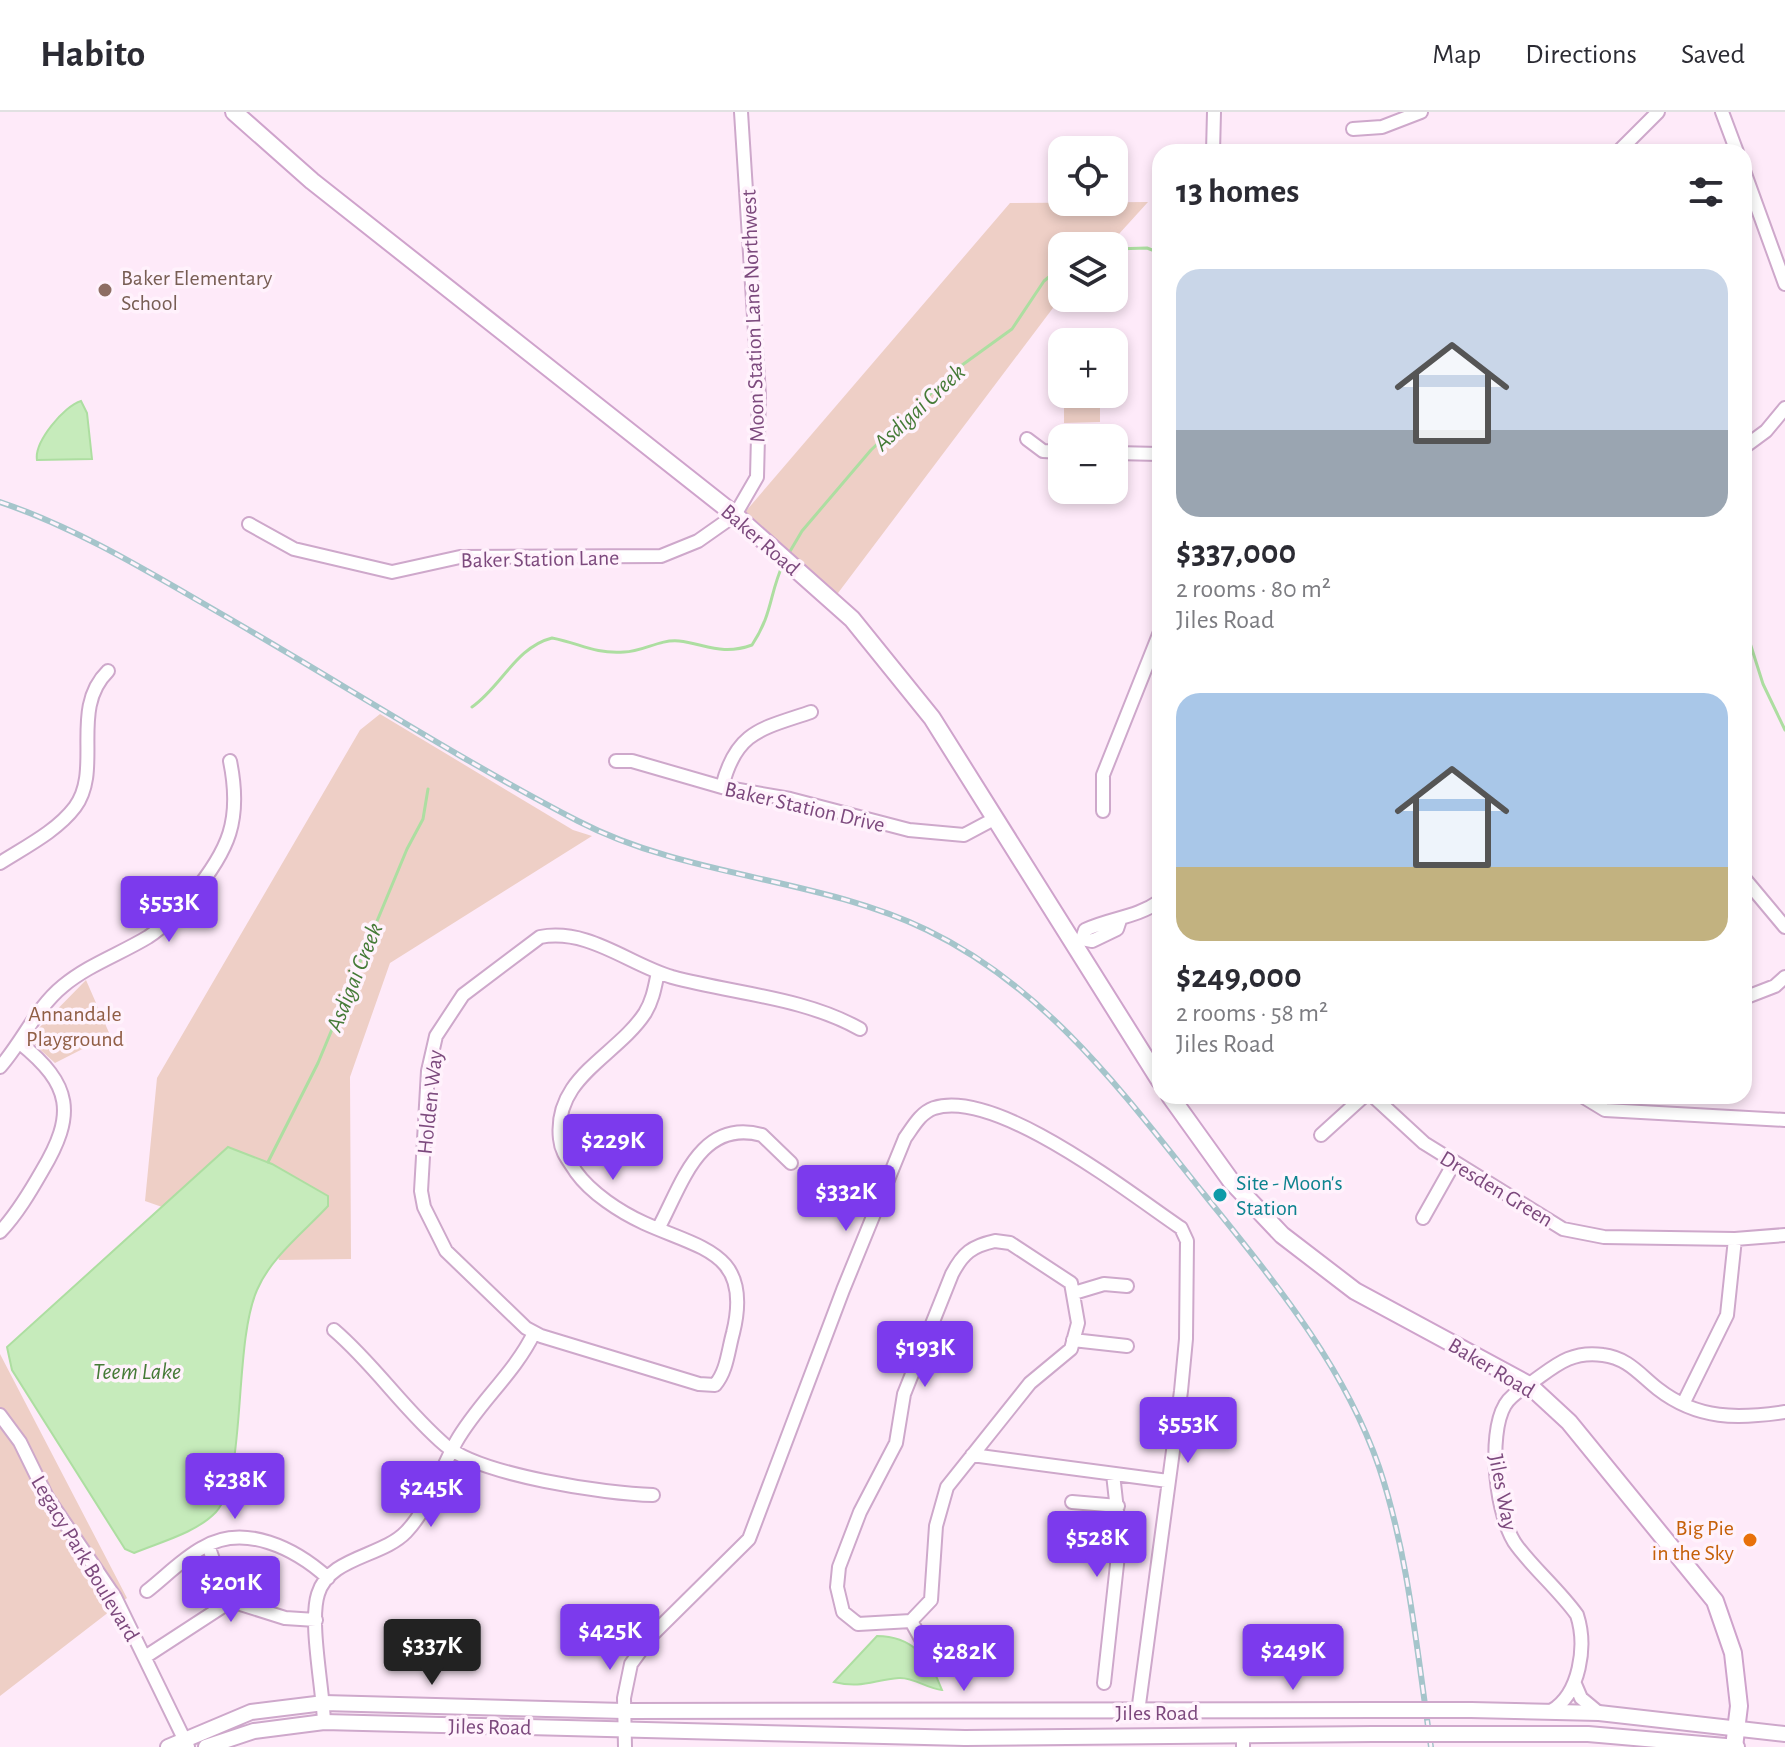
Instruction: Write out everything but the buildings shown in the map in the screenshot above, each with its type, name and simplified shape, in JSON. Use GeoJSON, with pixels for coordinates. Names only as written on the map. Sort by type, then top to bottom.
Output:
{"type":"FeatureCollection","features":[{"type":"Feature","properties":{"kind":"main road","name":"Baker Road"},"geometry":{"type":"LineString","coordinates":[[234,112],[251,118],[312,181],[735,515],[852,619],[914,694],[1078,942],[1152,1067]]}},
{"type":"Feature","properties":{"kind":"main road","name":"Baker Road"},"geometry":{"type":"LineString","coordinates":[[1176,1104],[1231,1181],[1282,1235],[1355,1291],[1529,1385],[1569,1422],[1715,1601],[1733,1653],[1739,1706],[1735,1747]]}},
{"type":"Feature","properties":{"kind":"street","name":"Moon Station Lane Northwest"},"geometry":{"type":"LineString","coordinates":[[735,515],[757,477],[758,408],[741,112]]}},
{"type":"Feature","properties":{"kind":"street"},"geometry":{"type":"LineString","coordinates":[[1213,144],[1214,112]]}},
{"type":"Feature","properties":{"kind":"street"},"geometry":{"type":"LineString","coordinates":[[1353,129],[1382,127],[1421,112]]}},
{"type":"Feature","properties":{"kind":"street"},"geometry":{"type":"LineString","coordinates":[[1626,144],[1658,112]]}},
{"type":"Feature","properties":{"kind":"street"},"geometry":{"type":"LineString","coordinates":[[1722,112],[1734,144]]}},
{"type":"Feature","properties":{"kind":"street"},"geometry":{"type":"LineString","coordinates":[[1752,193],[1785,284]]}},
{"type":"Feature","properties":{"kind":"street"},"geometry":{"type":"LineString","coordinates":[[1752,441],[1766,431],[1785,408]]}},
{"type":"Feature","properties":{"kind":"street"},"geometry":{"type":"LineString","coordinates":[[1027,439],[1048,451]]}},
{"type":"Feature","properties":{"kind":"street"},"geometry":{"type":"LineString","coordinates":[[1128,453],[1152,454]]}},
{"type":"Feature","properties":{"kind":"street","name":"Baker Station Lane"},"geometry":{"type":"LineString","coordinates":[[249,524],[294,549],[392,572],[460,557],[661,556],[698,541],[735,515]]}},
{"type":"Feature","properties":{"kind":"street"},"geometry":{"type":"LineString","coordinates":[[1103,811],[1103,775],[1152,652]]}},
{"type":"Feature","properties":{"kind":"street"},"geometry":{"type":"LineString","coordinates":[[0,863],[64,819],[81,797],[91,695],[108,671]]}},
{"type":"Feature","properties":{"kind":"street"},"geometry":{"type":"LineString","coordinates":[[722,787],[734,749],[757,732],[811,712]]}},
{"type":"Feature","properties":{"kind":"street"},"geometry":{"type":"LineString","coordinates":[[0,1067],[52,995],[80,973],[158,930],[208,875],[231,835],[235,817],[237,797],[230,761]]}},
{"type":"Feature","properties":{"kind":"street","name":"Baker Station Drive"},"geometry":{"type":"LineString","coordinates":[[616,761],[632,761],[722,787],[947,836],[964,835],[994,819]]}},
{"type":"Feature","properties":{"kind":"street"},"geometry":{"type":"LineString","coordinates":[[1752,888],[1785,927]]}},
{"type":"Feature","properties":{"kind":"street"},"geometry":{"type":"LineString","coordinates":[[1078,942],[1092,941],[1117,929],[1120,920],[1152,905]]}},
{"type":"Feature","properties":{"kind":"street","name":"Holden Way"},"geometry":{"type":"LineString","coordinates":[[659,1227],[703,1245],[730,1271],[736,1282],[738,1309],[728,1352],[721,1378],[709,1386],[534,1333],[446,1251],[424,1207],[421,1191],[431,1050],[442,1025],[463,995],[540,937],[578,938],[658,972],[811,1007],[860,1029]]}},
{"type":"Feature","properties":{"kind":"street"},"geometry":{"type":"LineString","coordinates":[[658,972],[644,1014],[568,1093],[559,1127],[562,1150],[581,1179],[630,1215],[659,1227],[701,1148],[726,1133],[762,1135],[791,1163]]}},
{"type":"Feature","properties":{"kind":"street"},"geometry":{"type":"LineString","coordinates":[[1752,995],[1775,986],[1785,977]]}},
{"type":"Feature","properties":{"kind":"street"},"geometry":{"type":"LineString","coordinates":[[0,1232],[54,1151],[65,1121],[63,1095],[51,1070],[20,1043]]}},
{"type":"Feature","properties":{"kind":"street"},"geometry":{"type":"LineString","coordinates":[[1321,1135],[1355,1104]]}},
{"type":"Feature","properties":{"kind":"street","name":"Dresden Green"},"geometry":{"type":"LineString","coordinates":[[1381,1104],[1409,1131],[1454,1163],[1574,1232],[1604,1237],[1735,1239],[1785,1235]]}},
{"type":"Feature","properties":{"kind":"street"},"geometry":{"type":"LineString","coordinates":[[1595,1104],[1605,1110],[1785,1120]]}},
{"type":"Feature","properties":{"kind":"street"},"geometry":{"type":"LineString","coordinates":[[625,1747],[626,1681],[642,1646],[738,1552],[758,1522],[843,1290],[905,1138],[921,1116],[934,1108],[959,1105],[1008,1118],[1075,1157],[1181,1228],[1187,1241],[1186,1339],[1136,1742]]}},
{"type":"Feature","properties":{"kind":"street"},"geometry":{"type":"LineString","coordinates":[[1423,1218],[1454,1163]]}},
{"type":"Feature","properties":{"kind":"street"},"geometry":{"type":"LineString","coordinates":[[1683,1404],[1727,1315],[1735,1239]]}},
{"type":"Feature","properties":{"kind":"street"},"geometry":{"type":"LineString","coordinates":[[995,1241],[1010,1243],[1071,1283],[1074,1293],[1078,1323],[1065,1357],[1030,1383],[947,1487],[941,1499],[931,1600],[911,1621],[858,1624],[843,1612],[837,1587],[839,1567],[860,1512],[896,1443],[904,1394],[960,1258],[973,1246],[995,1241]]}},
{"type":"Feature","properties":{"kind":"street"},"geometry":{"type":"LineString","coordinates":[[1074,1293],[1104,1284],[1127,1286]]}},
{"type":"Feature","properties":{"kind":"street"},"geometry":{"type":"LineString","coordinates":[[334,1330],[362,1354],[408,1410],[452,1451],[514,1473],[653,1495]]}},
{"type":"Feature","properties":{"kind":"street"},"geometry":{"type":"LineString","coordinates":[[324,1722],[316,1620],[318,1593],[328,1578],[403,1535],[425,1504],[452,1451],[534,1333]]}},
{"type":"Feature","properties":{"kind":"street"},"geometry":{"type":"LineString","coordinates":[[1073,1340],[1127,1346]]}},
{"type":"Feature","properties":{"kind":"street"},"geometry":{"type":"LineString","coordinates":[[1529,1385],[1559,1361],[1581,1355],[1604,1355],[1629,1364],[1656,1388],[1706,1415],[1719,1417],[1785,1412]]}},
{"type":"Feature","properties":{"kind":"street","name":"Jiles Way"},"geometry":{"type":"LineString","coordinates":[[1529,1385],[1512,1397],[1500,1417],[1495,1447],[1497,1473],[1507,1525],[1516,1545],[1579,1619],[1581,1642],[1575,1684]]}},
{"type":"Feature","properties":{"kind":"street","name":"Legacy Park Boulevard"},"geometry":{"type":"LineString","coordinates":[[0,1415],[20,1442],[47,1497],[115,1597],[186,1743]]}},
{"type":"Feature","properties":{"kind":"street"},"geometry":{"type":"LineString","coordinates":[[972,1455],[1168,1481]]}},
{"type":"Feature","properties":{"kind":"street"},"geometry":{"type":"LineString","coordinates":[[1104,1683],[1120,1537],[1113,1474]]}},
{"type":"Feature","properties":{"kind":"street"},"geometry":{"type":"LineString","coordinates":[[1072,1502],[1118,1506]]}},
{"type":"Feature","properties":{"kind":"street"},"geometry":{"type":"LineString","coordinates":[[147,1591],[208,1545],[239,1539],[288,1548],[328,1578]]}},
{"type":"Feature","properties":{"kind":"street"},"geometry":{"type":"LineString","coordinates":[[208,1545],[228,1603]]}},
{"type":"Feature","properties":{"kind":"street"},"geometry":{"type":"LineString","coordinates":[[145,1657],[228,1603],[239,1602],[285,1618],[316,1620]]}},
{"type":"Feature","properties":{"kind":"street"},"geometry":{"type":"LineString","coordinates":[[911,1621],[925,1646],[955,1658]]}},
{"type":"Feature","properties":{"kind":"street"},"geometry":{"type":"LineString","coordinates":[[1551,1711],[1566,1702],[1575,1684]]}},
{"type":"Feature","properties":{"kind":"street"},"geometry":{"type":"LineString","coordinates":[[1575,1684],[1581,1698],[1599,1713]]}},
{"type":"Feature","properties":{"kind":"street","name":"Jiles Road"},"geometry":{"type":"LineString","coordinates":[[168,1747],[186,1743],[251,1712],[324,1703],[624,1711],[1551,1711],[1599,1713],[1785,1734]]}},
{"type":"Feature","properties":{"kind":"street","name":"Jiles Road"},"geometry":{"type":"LineString","coordinates":[[206,1747],[254,1731],[324,1722],[1136,1742],[1243,1741],[1373,1734],[1588,1734],[1735,1747]]}},
{"type":"Feature","properties":{"kind":"green space"},"geometry":{"type":"Polygon","coordinates":[[[1128,202],[1148,202],[1121,232],[1048,232],[1050,312],[832,601],[740,518],[1010,203],[1048,203],[1048,216],[1128,216],[1128,202]]]}},
{"type":"Feature","properties":{"kind":"green space"},"geometry":{"type":"Polygon","coordinates":[[[1064,408],[1100,408],[1100,422],[1064,423],[1064,408]]]}},
{"type":"Feature","properties":{"kind":"green space"},"geometry":{"type":"Polygon","coordinates":[[[380,714],[573,830],[592,836],[390,963],[350,1077],[351,1259],[279,1260],[251,1187],[199,1220],[145,1201],[157,1078],[360,730],[380,714]]]}},
{"type":"Feature","properties":{"kind":"green space","name":"Annandale Playground"},"geometry":{"type":"Polygon","coordinates":[[[86,980],[110,1035],[55,1063],[34,1044],[34,1033],[86,980]]]}},
{"type":"Feature","properties":{"kind":"green space"},"geometry":{"type":"Polygon","coordinates":[[[0,1354],[127,1598],[0,1696],[0,1354]]]}},
{"type":"Feature","properties":{"kind":"water"},"geometry":{"type":"Polygon","coordinates":[[[81,401],[87,413],[92,459],[37,460],[45,435],[67,410],[81,401]]]}},
{"type":"Feature","properties":{"kind":"water","name":"Teem Lake"},"geometry":{"type":"Polygon","coordinates":[[[228,1147],[272,1164],[328,1196],[328,1206],[279,1256],[257,1290],[245,1343],[236,1442],[226,1495],[216,1512],[198,1526],[134,1553],[125,1549],[12,1370],[7,1347],[228,1147]]]}},
{"type":"Feature","properties":{"kind":"water"},"geometry":{"type":"Polygon","coordinates":[[[877,1636],[900,1640],[918,1651],[932,1668],[942,1690],[905,1678],[860,1684],[834,1682],[877,1636]]]}},
{"type":"Feature","properties":{"kind":"waterway","name":"Asdigai Creek"},"geometry":{"type":"LineString","coordinates":[[1128,249],[1152,250]]}},
{"type":"Feature","properties":{"kind":"waterway","name":"Asdigai Creek"},"geometry":{"type":"LineString","coordinates":[[789,553],[802,531],[871,450],[958,368],[1012,329],[1048,278]]}},
{"type":"Feature","properties":{"kind":"waterway","name":"Asdigai Creek"},"geometry":{"type":"LineString","coordinates":[[472,707],[528,650],[552,638],[613,652],[672,641],[723,649],[752,645],[764,623],[783,564]]}},
{"type":"Feature","properties":{"kind":"waterway","name":"Asdigai Creek"},"geometry":{"type":"LineString","coordinates":[[1752,649],[1763,684],[1785,730]]}},
{"type":"Feature","properties":{"kind":"waterway","name":"Asdigai Creek"},"geometry":{"type":"LineString","coordinates":[[268,1162],[318,1063],[407,849],[423,819],[428,789]]}},
{"type":"Feature","properties":{"kind":"railway"},"geometry":{"type":"LineString","coordinates":[[0,502],[57,524],[138,566],[442,745],[578,821],[663,855],[885,912],[927,930],[970,954],[1046,1012],[1112,1081],[1255,1258],[1304,1323],[1346,1392],[1379,1467],[1398,1535],[1431,1747]]}},
{"type":"Feature","properties":{"kind":"place","name":"Baker Elementary School"},"geometry":{"type":"Point","coordinates":[105,290]}},
{"type":"Feature","properties":{"kind":"place","name":"Site - Moon's Station"},"geometry":{"type":"Point","coordinates":[1220,1195]}},
{"type":"Feature","properties":{"kind":"place","name":"Big Pie in the Sky"},"geometry":{"type":"Point","coordinates":[1750,1540]}}]}
